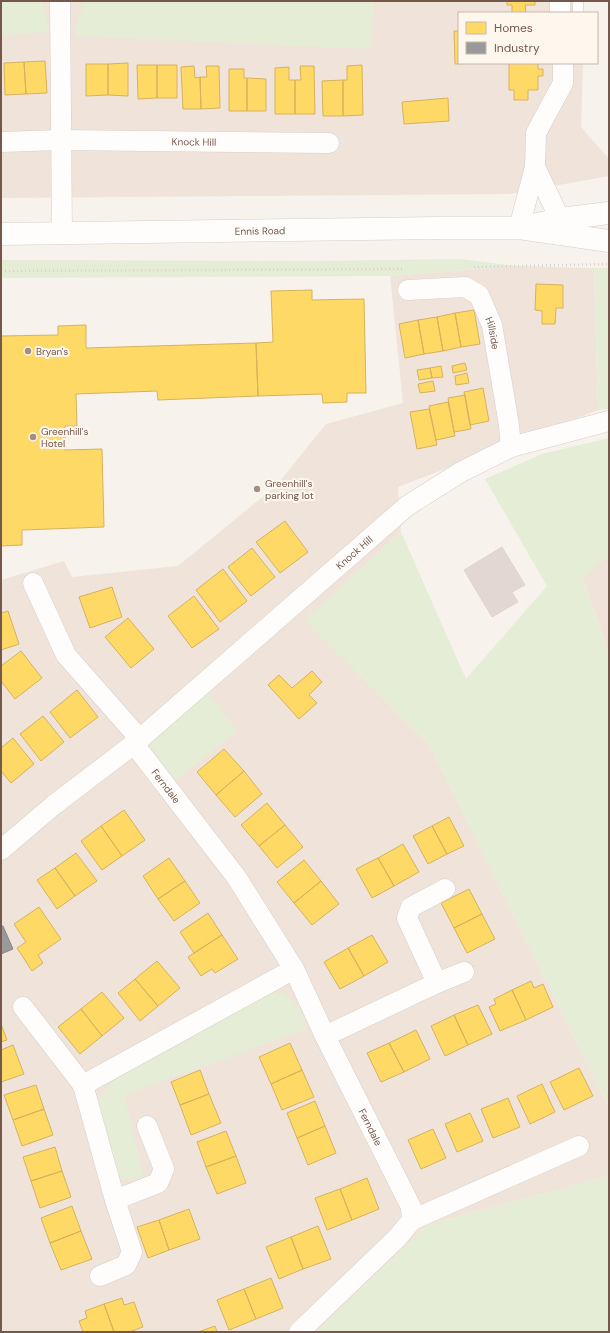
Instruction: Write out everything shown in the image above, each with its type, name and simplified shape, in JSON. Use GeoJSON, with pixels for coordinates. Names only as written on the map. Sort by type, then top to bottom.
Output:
{"type":"FeatureCollection","features":[{"type":"Feature","properties":{"kind":"main road","name":"Ennis Road"},"geometry":{"type":"LineString","coordinates":[[519,228],[560,219],[609,213]]}},
{"type":"Feature","properties":{"kind":"main road","name":"Ennis Road"},"geometry":{"type":"LineString","coordinates":[[1,234],[519,228],[609,241]]}},
{"type":"Feature","properties":{"kind":"street"},"geometry":{"type":"LineString","coordinates":[[60,1],[62,233]]}},
{"type":"Feature","properties":{"kind":"street"},"geometry":{"type":"LineString","coordinates":[[560,1],[560,12]]}},
{"type":"Feature","properties":{"kind":"street"},"geometry":{"type":"LineString","coordinates":[[519,228],[535,167],[536,132],[563,83],[566,67]]}},
{"type":"Feature","properties":{"kind":"street","name":"Knock Hill"},"geometry":{"type":"LineString","coordinates":[[1,142],[60,140],[328,143]]}},
{"type":"Feature","properties":{"kind":"street"},"geometry":{"type":"LineString","coordinates":[[535,167],[560,219]]}},
{"type":"Feature","properties":{"kind":"street","name":"Hillside"},"geometry":{"type":"LineString","coordinates":[[408,290],[465,286],[479,295],[492,325],[509,425],[511,447]]}},
{"type":"Feature","properties":{"kind":"street","name":"Knock Hill"},"geometry":{"type":"LineString","coordinates":[[137,741],[407,506],[461,472],[511,447],[609,421]]}},
{"type":"Feature","properties":{"kind":"street","name":"Ferndale"},"geometry":{"type":"LineString","coordinates":[[33,583],[66,654],[137,741],[237,878],[294,968],[325,1036],[411,1207],[412,1220]]}},
{"type":"Feature","properties":{"kind":"street"},"geometry":{"type":"LineString","coordinates":[[1,850],[55,804],[137,741]]}},
{"type":"Feature","properties":{"kind":"street"},"geometry":{"type":"LineString","coordinates":[[437,983],[407,918],[410,907],[445,889]]}},
{"type":"Feature","properties":{"kind":"street"},"geometry":{"type":"LineString","coordinates":[[83,1085],[294,968]]}},
{"type":"Feature","properties":{"kind":"street"},"geometry":{"type":"LineString","coordinates":[[325,1036],[437,983],[464,972]]}},
{"type":"Feature","properties":{"kind":"street"},"geometry":{"type":"LineString","coordinates":[[23,1007],[83,1085],[115,1200],[132,1252],[126,1265],[100,1276]]}},
{"type":"Feature","properties":{"kind":"street"},"geometry":{"type":"LineString","coordinates":[[115,1200],[158,1183],[164,1169],[147,1126]]}},
{"type":"Feature","properties":{"kind":"street"},"geometry":{"type":"LineString","coordinates":[[299,1332],[397,1238],[412,1220],[579,1146]]}},
{"type":"Feature","properties":{"kind":"lane"},"geometry":{"type":"LineString","coordinates":[[578,1],[578,12]]}},
{"type":"Feature","properties":{"kind":"path"},"geometry":{"type":"LineString","coordinates":[[466,268],[609,264]]}},
{"type":"Feature","properties":{"kind":"path"},"geometry":{"type":"LineString","coordinates":[[1,271],[410,269]]}},
{"type":"Feature","properties":{"kind":"shaded area"},"geometry":{"type":"Polygon","coordinates":[[[1,1],[584,1],[583,12],[458,12],[458,64],[583,64],[581,127],[609,159],[609,176],[509,194],[1,198],[1,1]]]}},
{"type":"Feature","properties":{"kind":"shaded area"},"geometry":{"type":"Polygon","coordinates":[[[515,266],[594,268],[598,410],[398,487],[401,532],[305,620],[428,743],[609,1107],[609,1176],[429,1224],[317,1332],[1,1332],[1,580],[64,561],[72,577],[178,566],[276,486],[326,424],[403,403],[390,276],[515,266]]]}},
{"type":"Feature","properties":{"kind":"shaded area"},"geometry":{"type":"Polygon","coordinates":[[[609,555],[609,653],[582,578],[609,555]]]}},
{"type":"Feature","properties":{"kind":"green space"},"geometry":{"type":"Polygon","coordinates":[[[1,1],[42,2],[49,32],[1,36],[1,1]]]}},
{"type":"Feature","properties":{"kind":"green space"},"geometry":{"type":"Polygon","coordinates":[[[84,1],[374,1],[371,49],[74,36],[84,1]]]}},
{"type":"Feature","properties":{"kind":"green space"},"geometry":{"type":"Polygon","coordinates":[[[460,259],[515,266],[390,276],[1,278],[1,260],[311,261],[460,259]]]}},
{"type":"Feature","properties":{"kind":"green space"},"geometry":{"type":"Polygon","coordinates":[[[594,268],[609,268],[609,409],[598,410],[594,268]]]}},
{"type":"Feature","properties":{"kind":"green space"},"geometry":{"type":"Polygon","coordinates":[[[609,438],[609,555],[582,579],[609,653],[609,1107],[428,743],[304,620],[401,532],[466,679],[547,586],[485,479],[542,454],[609,438]]]}},
{"type":"Feature","properties":{"kind":"green space"},"geometry":{"type":"Polygon","coordinates":[[[206,690],[237,731],[174,781],[151,758],[149,741],[206,690]]]}},
{"type":"Feature","properties":{"kind":"green space"},"geometry":{"type":"Polygon","coordinates":[[[266,992],[283,993],[300,1008],[306,1029],[124,1095],[144,1178],[122,1180],[118,1175],[97,1101],[111,1082],[266,992]]]}},
{"type":"Feature","properties":{"kind":"green space"},"geometry":{"type":"Polygon","coordinates":[[[609,1176],[609,1332],[317,1332],[429,1224],[609,1176]]]}},
{"type":"Feature","properties":{"kind":"building: Homes"},"geometry":{"type":"Polygon","coordinates":[[[507,1],[535,1],[535,5],[525,5],[526,12],[512,12],[512,5],[507,5],[507,1]]]}},
{"type":"Feature","properties":{"kind":"building: Homes"},"geometry":{"type":"Polygon","coordinates":[[[454,31],[458,31],[458,64],[455,64],[454,31]]]}},
{"type":"Feature","properties":{"kind":"building: Homes"},"geometry":{"type":"Polygon","coordinates":[[[45,61],[47,93],[26,94],[24,62],[45,61]]]}},
{"type":"Feature","properties":{"kind":"building: Homes"},"geometry":{"type":"Polygon","coordinates":[[[24,62],[26,94],[5,95],[4,63],[24,62]]]}},
{"type":"Feature","properties":{"kind":"building: Homes"},"geometry":{"type":"Polygon","coordinates":[[[128,63],[128,96],[108,95],[108,64],[128,63]]]}},
{"type":"Feature","properties":{"kind":"building: Homes"},"geometry":{"type":"Polygon","coordinates":[[[86,64],[108,64],[108,95],[86,96],[86,64]]]}},
{"type":"Feature","properties":{"kind":"building: Homes"},"geometry":{"type":"Polygon","coordinates":[[[509,64],[538,64],[538,69],[543,69],[543,76],[538,76],[538,90],[528,90],[528,100],[514,100],[514,90],[509,90],[509,64]]]}},
{"type":"Feature","properties":{"kind":"building: Homes"},"geometry":{"type":"Polygon","coordinates":[[[137,65],[157,65],[157,98],[138,99],[137,65]]]}},
{"type":"Feature","properties":{"kind":"building: Homes"},"geometry":{"type":"Polygon","coordinates":[[[157,65],[177,65],[177,98],[157,98],[157,65]]]}},
{"type":"Feature","properties":{"kind":"building: Homes"},"geometry":{"type":"Polygon","coordinates":[[[362,65],[363,115],[343,116],[343,80],[347,80],[347,66],[362,65]]]}},
{"type":"Feature","properties":{"kind":"building: Homes"},"geometry":{"type":"Polygon","coordinates":[[[194,66],[195,78],[200,77],[201,109],[183,109],[181,67],[194,66]]]}},
{"type":"Feature","properties":{"kind":"building: Homes"},"geometry":{"type":"Polygon","coordinates":[[[206,66],[219,66],[220,108],[201,109],[200,77],[207,77],[206,66]]]}},
{"type":"Feature","properties":{"kind":"building: Homes"},"geometry":{"type":"Polygon","coordinates":[[[300,66],[314,66],[315,114],[295,114],[295,80],[301,80],[300,66]]]}},
{"type":"Feature","properties":{"kind":"building: Homes"},"geometry":{"type":"Polygon","coordinates":[[[289,67],[289,80],[295,80],[295,114],[275,114],[275,68],[289,67]]]}},
{"type":"Feature","properties":{"kind":"building: Homes"},"geometry":{"type":"Polygon","coordinates":[[[229,69],[244,69],[244,78],[247,78],[247,111],[229,111],[229,69]]]}},
{"type":"Feature","properties":{"kind":"building: Homes"},"geometry":{"type":"Polygon","coordinates":[[[247,78],[266,79],[266,111],[247,111],[247,78]]]}},
{"type":"Feature","properties":{"kind":"building: Homes"},"geometry":{"type":"Polygon","coordinates":[[[343,80],[343,116],[323,116],[322,81],[343,80]]]}},
{"type":"Feature","properties":{"kind":"building: Homes"},"geometry":{"type":"Polygon","coordinates":[[[448,98],[449,121],[404,124],[402,102],[448,98]]]}},
{"type":"Feature","properties":{"kind":"building: Homes"},"geometry":{"type":"Polygon","coordinates":[[[536,284],[563,285],[563,308],[556,308],[555,324],[542,324],[542,311],[535,310],[536,284]]]}},
{"type":"Feature","properties":{"kind":"building: Homes"},"geometry":{"type":"Polygon","coordinates":[[[312,290],[312,300],[364,299],[366,393],[347,393],[347,402],[323,403],[322,394],[258,396],[256,343],[273,342],[271,291],[312,290]]]}},
{"type":"Feature","properties":{"kind":"building: Homes"},"geometry":{"type":"Polygon","coordinates":[[[474,310],[480,344],[461,347],[455,313],[474,310]]]}},
{"type":"Feature","properties":{"kind":"building: Homes"},"geometry":{"type":"Polygon","coordinates":[[[455,313],[461,347],[443,351],[437,317],[455,313]]]}},
{"type":"Feature","properties":{"kind":"building: Homes"},"geometry":{"type":"Polygon","coordinates":[[[437,317],[443,351],[424,354],[418,320],[437,317]]]}},
{"type":"Feature","properties":{"kind":"building: Homes"},"geometry":{"type":"Polygon","coordinates":[[[418,320],[424,354],[405,358],[399,324],[418,320]]]}},
{"type":"Feature","properties":{"kind":"building: Homes","name":"Greenhill's Hotel"},"geometry":{"type":"Polygon","coordinates":[[[86,325],[86,348],[256,343],[258,396],[158,400],[157,391],[76,394],[77,426],[65,426],[65,450],[102,449],[104,527],[22,530],[22,545],[1,546],[1,336],[58,335],[58,326],[86,325]]]}},
{"type":"Feature","properties":{"kind":"building: Homes"},"geometry":{"type":"Polygon","coordinates":[[[465,363],[467,370],[453,373],[452,366],[465,363]]]}},
{"type":"Feature","properties":{"kind":"building: Homes"},"geometry":{"type":"Polygon","coordinates":[[[441,366],[443,377],[432,378],[430,368],[441,366]]]}},
{"type":"Feature","properties":{"kind":"building: Homes"},"geometry":{"type":"Polygon","coordinates":[[[430,368],[432,378],[419,380],[417,370],[430,368]]]}},
{"type":"Feature","properties":{"kind":"building: Homes"},"geometry":{"type":"Polygon","coordinates":[[[467,373],[469,383],[456,385],[455,376],[467,373]]]}},
{"type":"Feature","properties":{"kind":"building: Homes"},"geometry":{"type":"Polygon","coordinates":[[[433,381],[435,391],[420,393],[418,384],[433,381]]]}},
{"type":"Feature","properties":{"kind":"building: Homes"},"geometry":{"type":"Polygon","coordinates":[[[483,388],[489,421],[470,425],[464,392],[483,388]]]}},
{"type":"Feature","properties":{"kind":"building: Homes"},"geometry":{"type":"Polygon","coordinates":[[[465,395],[471,429],[454,432],[448,398],[465,395]]]}},
{"type":"Feature","properties":{"kind":"building: Homes"},"geometry":{"type":"Polygon","coordinates":[[[448,402],[455,436],[436,440],[429,406],[448,402]]]}},
{"type":"Feature","properties":{"kind":"building: Homes"},"geometry":{"type":"Polygon","coordinates":[[[429,409],[437,445],[417,449],[410,412],[429,409]]]}},
{"type":"Feature","properties":{"kind":"building: Homes"},"geometry":{"type":"Polygon","coordinates":[[[285,521],[308,552],[280,573],[256,542],[285,521]]]}},
{"type":"Feature","properties":{"kind":"building: Homes"},"geometry":{"type":"Polygon","coordinates":[[[252,548],[275,577],[251,596],[228,567],[252,548]]]}},
{"type":"Feature","properties":{"kind":"building: Homes"},"geometry":{"type":"Polygon","coordinates":[[[223,569],[247,601],[220,622],[196,590],[223,569]]]}},
{"type":"Feature","properties":{"kind":"building: Homes"},"geometry":{"type":"Polygon","coordinates":[[[112,587],[122,617],[90,628],[79,597],[112,587]]]}},
{"type":"Feature","properties":{"kind":"building: Homes"},"geometry":{"type":"Polygon","coordinates":[[[194,596],[219,629],[192,648],[168,616],[194,596]]]}},
{"type":"Feature","properties":{"kind":"building: Homes"},"geometry":{"type":"Polygon","coordinates":[[[8,611],[19,644],[1,650],[1,613],[8,611]]]}},
{"type":"Feature","properties":{"kind":"building: Homes"},"geometry":{"type":"Polygon","coordinates":[[[128,618],[154,649],[131,668],[105,637],[128,618]]]}},
{"type":"Feature","properties":{"kind":"building: Homes"},"geometry":{"type":"Polygon","coordinates":[[[21,651],[42,678],[15,699],[1,681],[1,666],[21,651]]]}},
{"type":"Feature","properties":{"kind":"building: Homes"},"geometry":{"type":"Polygon","coordinates":[[[312,671],[322,682],[309,695],[317,703],[299,719],[268,685],[279,675],[292,688],[312,671]]]}},
{"type":"Feature","properties":{"kind":"building: Homes"},"geometry":{"type":"Polygon","coordinates":[[[77,690],[98,717],[70,738],[50,712],[77,690]]]}},
{"type":"Feature","properties":{"kind":"building: Homes"},"geometry":{"type":"Polygon","coordinates":[[[43,716],[64,742],[41,761],[20,734],[43,716]]]}},
{"type":"Feature","properties":{"kind":"building: Homes"},"geometry":{"type":"Polygon","coordinates":[[[13,738],[34,764],[11,783],[1,771],[1,748],[13,738]]]}},
{"type":"Feature","properties":{"kind":"building: Homes"},"geometry":{"type":"Polygon","coordinates":[[[224,749],[244,771],[216,795],[197,772],[224,749]]]}},
{"type":"Feature","properties":{"kind":"building: Homes"},"geometry":{"type":"Polygon","coordinates":[[[244,771],[262,794],[235,817],[216,795],[244,771]]]}},
{"type":"Feature","properties":{"kind":"building: Homes"},"geometry":{"type":"Polygon","coordinates":[[[267,803],[285,825],[259,846],[241,825],[267,803]]]}},
{"type":"Feature","properties":{"kind":"building: Homes"},"geometry":{"type":"Polygon","coordinates":[[[124,810],[145,840],[122,856],[101,826],[124,810]]]}},
{"type":"Feature","properties":{"kind":"building: Homes"},"geometry":{"type":"Polygon","coordinates":[[[449,817],[464,846],[447,854],[432,826],[449,817]]]}},
{"type":"Feature","properties":{"kind":"building: Homes"},"geometry":{"type":"Polygon","coordinates":[[[285,825],[303,847],[277,868],[259,846],[285,825]]]}},
{"type":"Feature","properties":{"kind":"building: Homes"},"geometry":{"type":"Polygon","coordinates":[[[101,826],[122,856],[102,870],[81,841],[101,826]]]}},
{"type":"Feature","properties":{"kind":"building: Homes"},"geometry":{"type":"Polygon","coordinates":[[[432,826],[447,854],[428,864],[413,836],[432,826]]]}},
{"type":"Feature","properties":{"kind":"building: Homes"},"geometry":{"type":"Polygon","coordinates":[[[403,844],[419,872],[394,886],[378,858],[403,844]]]}},
{"type":"Feature","properties":{"kind":"building: Homes"},"geometry":{"type":"Polygon","coordinates":[[[76,853],[97,881],[75,896],[55,868],[76,853]]]}},
{"type":"Feature","properties":{"kind":"building: Homes"},"geometry":{"type":"Polygon","coordinates":[[[169,858],[185,881],[158,899],[143,876],[169,858]]]}},
{"type":"Feature","properties":{"kind":"building: Homes"},"geometry":{"type":"Polygon","coordinates":[[[378,858],[394,886],[372,898],[356,869],[378,858]]]}},
{"type":"Feature","properties":{"kind":"building: Homes"},"geometry":{"type":"Polygon","coordinates":[[[304,860],[321,881],[294,903],[277,882],[304,860]]]}},
{"type":"Feature","properties":{"kind":"building: Homes"},"geometry":{"type":"Polygon","coordinates":[[[55,868],[75,896],[57,909],[37,880],[55,868]]]}},
{"type":"Feature","properties":{"kind":"building: Homes"},"geometry":{"type":"Polygon","coordinates":[[[185,881],[200,903],[174,921],[158,899],[185,881]]]}},
{"type":"Feature","properties":{"kind":"building: Homes"},"geometry":{"type":"Polygon","coordinates":[[[321,881],[339,904],[312,925],[294,903],[321,881]]]}},
{"type":"Feature","properties":{"kind":"building: Homes"},"geometry":{"type":"Polygon","coordinates":[[[469,889],[482,914],[454,928],[441,903],[469,889]]]}},
{"type":"Feature","properties":{"kind":"building: Homes"},"geometry":{"type":"Polygon","coordinates":[[[39,907],[61,939],[38,955],[43,963],[32,971],[17,948],[26,942],[14,924],[39,907]]]}},
{"type":"Feature","properties":{"kind":"building: Homes"},"geometry":{"type":"Polygon","coordinates":[[[208,913],[222,935],[194,953],[180,932],[208,913]]]}},
{"type":"Feature","properties":{"kind":"building: Homes"},"geometry":{"type":"Polygon","coordinates":[[[482,914],[495,939],[467,953],[454,928],[482,914]]]}},
{"type":"Feature","properties":{"kind":"building: Homes"},"geometry":{"type":"Polygon","coordinates":[[[222,935],[238,959],[215,973],[212,969],[201,976],[188,957],[222,935]]]}},
{"type":"Feature","properties":{"kind":"building: Homes"},"geometry":{"type":"Polygon","coordinates":[[[372,935],[388,962],[364,976],[348,948],[372,935]]]}},
{"type":"Feature","properties":{"kind":"building: Homes"},"geometry":{"type":"Polygon","coordinates":[[[348,948],[364,976],[340,989],[324,962],[348,948]]]}},
{"type":"Feature","properties":{"kind":"building: Homes"},"geometry":{"type":"Polygon","coordinates":[[[157,961],[180,988],[158,1006],[135,979],[157,961]]]}},
{"type":"Feature","properties":{"kind":"building: Homes"},"geometry":{"type":"Polygon","coordinates":[[[135,979],[158,1006],[140,1021],[118,993],[135,979]]]}},
{"type":"Feature","properties":{"kind":"building: Homes"},"geometry":{"type":"Polygon","coordinates":[[[531,981],[534,988],[543,984],[553,1007],[526,1020],[512,990],[531,981]]]}},
{"type":"Feature","properties":{"kind":"building: Homes"},"geometry":{"type":"Polygon","coordinates":[[[512,990],[526,1020],[500,1031],[489,1007],[496,1004],[494,999],[512,990]]]}},
{"type":"Feature","properties":{"kind":"building: Homes"},"geometry":{"type":"Polygon","coordinates":[[[102,992],[124,1018],[102,1036],[81,1009],[102,992]]]}},
{"type":"Feature","properties":{"kind":"building: Homes"},"geometry":{"type":"Polygon","coordinates":[[[478,1005],[492,1034],[468,1045],[454,1015],[478,1005]]]}},
{"type":"Feature","properties":{"kind":"building: Homes"},"geometry":{"type":"Polygon","coordinates":[[[81,1009],[102,1036],[80,1054],[58,1027],[81,1009]]]}},
{"type":"Feature","properties":{"kind":"building: Homes"},"geometry":{"type":"Polygon","coordinates":[[[454,1015],[468,1045],[445,1056],[431,1026],[454,1015]]]}},
{"type":"Feature","properties":{"kind":"building: Homes"},"geometry":{"type":"Polygon","coordinates":[[[1,1024],[7,1040],[1,1042],[1,1024]]]}},
{"type":"Feature","properties":{"kind":"building: Homes"},"geometry":{"type":"Polygon","coordinates":[[[416,1030],[430,1059],[404,1072],[389,1043],[416,1030]]]}},
{"type":"Feature","properties":{"kind":"building: Homes"},"geometry":{"type":"Polygon","coordinates":[[[290,1043],[302,1070],[271,1084],[259,1057],[290,1043]]]}},
{"type":"Feature","properties":{"kind":"building: Homes"},"geometry":{"type":"Polygon","coordinates":[[[389,1043],[404,1072],[381,1082],[367,1053],[389,1043]]]}},
{"type":"Feature","properties":{"kind":"building: Homes"},"geometry":{"type":"Polygon","coordinates":[[[13,1045],[24,1074],[1,1082],[1,1050],[13,1045]]]}},
{"type":"Feature","properties":{"kind":"building: Homes"},"geometry":{"type":"Polygon","coordinates":[[[579,1068],[593,1096],[564,1110],[550,1082],[579,1068]]]}},
{"type":"Feature","properties":{"kind":"building: Homes"},"geometry":{"type":"Polygon","coordinates":[[[200,1070],[209,1094],[180,1105],[171,1082],[200,1070]]]}},
{"type":"Feature","properties":{"kind":"building: Homes"},"geometry":{"type":"Polygon","coordinates":[[[302,1070],[314,1097],[282,1110],[271,1084],[302,1070]]]}},
{"type":"Feature","properties":{"kind":"building: Homes"},"geometry":{"type":"Polygon","coordinates":[[[542,1084],[555,1112],[530,1124],[517,1096],[542,1084]]]}},
{"type":"Feature","properties":{"kind":"building: Homes"},"geometry":{"type":"Polygon","coordinates":[[[36,1085],[44,1109],[13,1120],[4,1095],[36,1085]]]}},
{"type":"Feature","properties":{"kind":"building: Homes"},"geometry":{"type":"Polygon","coordinates":[[[209,1094],[221,1123],[191,1135],[180,1105],[209,1094]]]}},
{"type":"Feature","properties":{"kind":"building: Homes"},"geometry":{"type":"Polygon","coordinates":[[[508,1098],[520,1127],[493,1138],[481,1109],[508,1098]]]}},
{"type":"Feature","properties":{"kind":"building: Homes"},"geometry":{"type":"Polygon","coordinates":[[[315,1101],[325,1126],[297,1138],[287,1113],[315,1101]]]}},
{"type":"Feature","properties":{"kind":"building: Homes"},"geometry":{"type":"Polygon","coordinates":[[[44,1109],[53,1135],[22,1146],[13,1120],[44,1109]]]}},
{"type":"Feature","properties":{"kind":"building: Homes"},"geometry":{"type":"Polygon","coordinates":[[[470,1113],[483,1141],[457,1152],[445,1124],[470,1113]]]}},
{"type":"Feature","properties":{"kind":"building: Homes"},"geometry":{"type":"Polygon","coordinates":[[[325,1126],[336,1153],[308,1165],[297,1138],[325,1126]]]}},
{"type":"Feature","properties":{"kind":"building: Homes"},"geometry":{"type":"Polygon","coordinates":[[[433,1129],[446,1158],[421,1169],[408,1140],[433,1129]]]}},
{"type":"Feature","properties":{"kind":"building: Homes"},"geometry":{"type":"Polygon","coordinates":[[[226,1131],[236,1156],[206,1167],[197,1142],[226,1131]]]}},
{"type":"Feature","properties":{"kind":"building: Homes"},"geometry":{"type":"Polygon","coordinates":[[[55,1147],[62,1171],[31,1181],[23,1157],[55,1147]]]}},
{"type":"Feature","properties":{"kind":"building: Homes"},"geometry":{"type":"Polygon","coordinates":[[[236,1156],[246,1183],[217,1194],[206,1167],[236,1156]]]}},
{"type":"Feature","properties":{"kind":"building: Homes"},"geometry":{"type":"Polygon","coordinates":[[[62,1171],[71,1197],[40,1208],[31,1181],[62,1171]]]}},
{"type":"Feature","properties":{"kind":"building: Homes"},"geometry":{"type":"Polygon","coordinates":[[[367,1178],[379,1209],[352,1220],[340,1189],[367,1178]]]}},
{"type":"Feature","properties":{"kind":"building: Homes"},"geometry":{"type":"Polygon","coordinates":[[[340,1189],[352,1220],[327,1230],[315,1198],[340,1189]]]}},
{"type":"Feature","properties":{"kind":"building: Homes"},"geometry":{"type":"Polygon","coordinates":[[[72,1206],[81,1231],[50,1243],[41,1218],[72,1206]]]}},
{"type":"Feature","properties":{"kind":"building: Homes"},"geometry":{"type":"Polygon","coordinates":[[[189,1209],[200,1239],[169,1250],[159,1220],[189,1209]]]}},
{"type":"Feature","properties":{"kind":"building: Homes"},"geometry":{"type":"Polygon","coordinates":[[[159,1220],[169,1250],[148,1258],[137,1227],[159,1220]]]}},
{"type":"Feature","properties":{"kind":"building: Homes"},"geometry":{"type":"Polygon","coordinates":[[[318,1226],[331,1259],[303,1269],[291,1237],[318,1226]]]}},
{"type":"Feature","properties":{"kind":"building: Homes"},"geometry":{"type":"Polygon","coordinates":[[[81,1231],[92,1259],[61,1270],[50,1243],[81,1231]]]}},
{"type":"Feature","properties":{"kind":"building: Homes"},"geometry":{"type":"Polygon","coordinates":[[[291,1237],[303,1269],[279,1279],[266,1247],[291,1237]]]}},
{"type":"Feature","properties":{"kind":"building: Homes"},"geometry":{"type":"Polygon","coordinates":[[[271,1278],[283,1308],[256,1319],[244,1289],[271,1278]]]}},
{"type":"Feature","properties":{"kind":"building: Homes"},"geometry":{"type":"Polygon","coordinates":[[[244,1289],[256,1319],[229,1330],[217,1300],[244,1289]]]}},
{"type":"Feature","properties":{"kind":"building: Homes"},"geometry":{"type":"Polygon","coordinates":[[[122,1298],[124,1305],[134,1302],[143,1327],[129,1332],[114,1332],[104,1304],[122,1298]]]}},
{"type":"Feature","properties":{"kind":"building: Homes"},"geometry":{"type":"Polygon","coordinates":[[[104,1304],[114,1332],[83,1332],[79,1321],[87,1318],[85,1311],[104,1304]]]}},
{"type":"Feature","properties":{"kind":"building: Homes"},"geometry":{"type":"Polygon","coordinates":[[[215,1326],[217,1332],[198,1332],[215,1326]]]}},
{"type":"Feature","properties":{"kind":"building: Industry"},"geometry":{"type":"Polygon","coordinates":[[[1,926],[3,926],[13,949],[1,954],[1,926]]]}},
{"type":"Feature","properties":{"kind":"building: Other"},"geometry":{"type":"Polygon","coordinates":[[[502,547],[525,585],[512,592],[518,602],[492,617],[464,570],[502,547]]]}},
{"type":"Feature","properties":{"kind":"place","name":"Bryan's"},"geometry":{"type":"Point","coordinates":[28,351]}},
{"type":"Feature","properties":{"kind":"place","name":"Greenhill's Hotel"},"geometry":{"type":"Point","coordinates":[33,437]}},
{"type":"Feature","properties":{"kind":"place","name":"Greenhill's parking lot"},"geometry":{"type":"Point","coordinates":[257,489]}}]}
